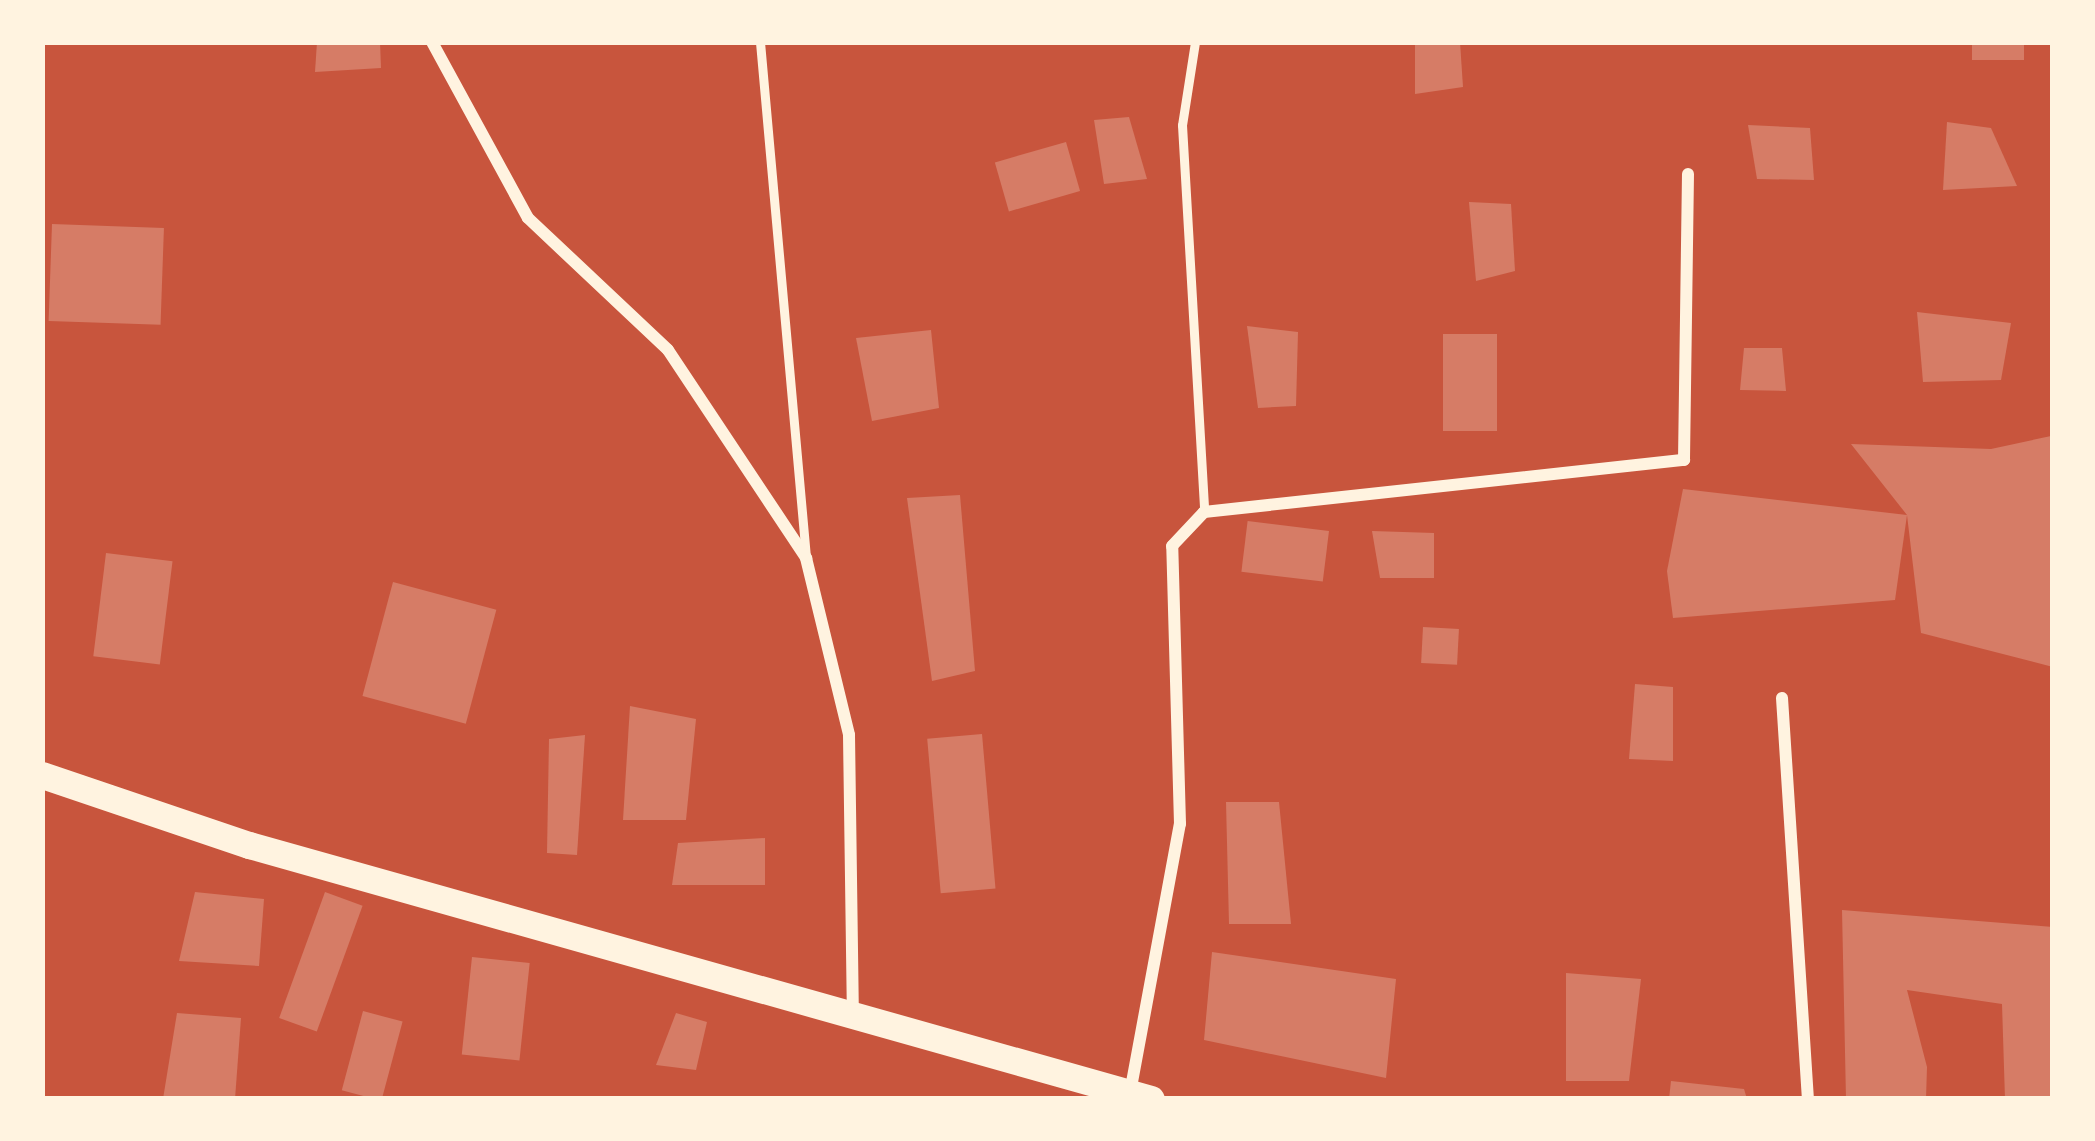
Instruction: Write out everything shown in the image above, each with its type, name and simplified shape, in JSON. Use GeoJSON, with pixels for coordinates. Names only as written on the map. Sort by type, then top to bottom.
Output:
{"type":"FeatureCollection","features":[{"type":"Feature","properties":{"kind":"main road"},"geometry":{"type":"LineString","coordinates":[[42,775],[249,845],[1140,1096]]}},
{"type":"Feature","properties":{"kind":"street"},"geometry":{"type":"LineString","coordinates":[[432,42],[528,218],[668,350],[806,558],[849,735],[853,1013]]}},
{"type":"Feature","properties":{"kind":"street"},"geometry":{"type":"LineString","coordinates":[[1140,1096],[1180,824],[1172,546],[1204,512],[1684,460],[1688,174]]}},
{"type":"Feature","properties":{"kind":"street"},"geometry":{"type":"LineString","coordinates":[[1782,698],[1808,1099]]}},
{"type":"Feature","properties":{"kind":"lane"},"geometry":{"type":"LineString","coordinates":[[760,42],[806,558]]}},
{"type":"Feature","properties":{"kind":"lane"},"geometry":{"type":"LineString","coordinates":[[1195,42],[1182,125],[1204,512]]}},
{"type":"Feature","properties":{"kind":"building"},"geometry":{"type":"Polygon","coordinates":[[[317,42],[380,42],[381,68],[315,72],[317,42]]]}},
{"type":"Feature","properties":{"kind":"building"},"geometry":{"type":"Polygon","coordinates":[[[1415,42],[1460,42],[1463,87],[1415,94],[1415,42]]]}},
{"type":"Feature","properties":{"kind":"building"},"geometry":{"type":"Polygon","coordinates":[[[1972,42],[2024,42],[2024,60],[1972,60],[1972,42]]]}},
{"type":"Feature","properties":{"kind":"building"},"geometry":{"type":"Polygon","coordinates":[[[1129,117],[1147,179],[1104,184],[1094,120],[1129,117]]]}},
{"type":"Feature","properties":{"kind":"building"},"geometry":{"type":"Polygon","coordinates":[[[1947,122],[1991,128],[2017,186],[1943,190],[1947,122]]]}},
{"type":"Feature","properties":{"kind":"building"},"geometry":{"type":"Polygon","coordinates":[[[1748,125],[1810,128],[1814,180],[1757,179],[1748,125]]]}},
{"type":"Feature","properties":{"kind":"building"},"geometry":{"type":"Polygon","coordinates":[[[1066,142],[1080,191],[1009,211],[995,162],[1066,142]]]}},
{"type":"Feature","properties":{"kind":"building"},"geometry":{"type":"Polygon","coordinates":[[[1469,202],[1511,204],[1515,271],[1476,281],[1469,202]]]}},
{"type":"Feature","properties":{"kind":"building"},"geometry":{"type":"Polygon","coordinates":[[[52,224],[164,228],[161,325],[49,321],[52,224]]]}},
{"type":"Feature","properties":{"kind":"building"},"geometry":{"type":"Polygon","coordinates":[[[1917,312],[2011,323],[2001,380],[1923,382],[1917,312]]]}},
{"type":"Feature","properties":{"kind":"building"},"geometry":{"type":"Polygon","coordinates":[[[1247,326],[1298,332],[1296,406],[1258,408],[1247,326]]]}},
{"type":"Feature","properties":{"kind":"building"},"geometry":{"type":"Polygon","coordinates":[[[931,330],[939,408],[872,421],[856,338],[931,330]]]}},
{"type":"Feature","properties":{"kind":"building"},"geometry":{"type":"Polygon","coordinates":[[[1443,334],[1497,334],[1497,431],[1443,431],[1443,334]]]}},
{"type":"Feature","properties":{"kind":"building"},"geometry":{"type":"Polygon","coordinates":[[[1744,348],[1782,348],[1786,391],[1740,390],[1744,348]]]}},
{"type":"Feature","properties":{"kind":"building"},"geometry":{"type":"Polygon","coordinates":[[[2051,436],[2053,667],[1921,633],[1907,515],[1851,444],[1991,449],[2051,436]]]}},
{"type":"Feature","properties":{"kind":"building"},"geometry":{"type":"Polygon","coordinates":[[[1683,489],[1907,515],[1895,600],[1673,618],[1667,571],[1683,489]]]}},
{"type":"Feature","properties":{"kind":"building"},"geometry":{"type":"Polygon","coordinates":[[[960,495],[975,671],[932,681],[907,498],[960,495]]]}},
{"type":"Feature","properties":{"kind":"building"},"geometry":{"type":"Polygon","coordinates":[[[1248,521],[1329,531],[1323,582],[1241,572],[1248,521]]]}},
{"type":"Feature","properties":{"kind":"building"},"geometry":{"type":"Polygon","coordinates":[[[1372,531],[1434,533],[1434,578],[1380,578],[1372,531]]]}},
{"type":"Feature","properties":{"kind":"building"},"geometry":{"type":"Polygon","coordinates":[[[106,553],[173,561],[160,664],[93,656],[106,553]]]}},
{"type":"Feature","properties":{"kind":"building"},"geometry":{"type":"Polygon","coordinates":[[[393,582],[496,610],[466,724],[362,696],[393,582]]]}},
{"type":"Feature","properties":{"kind":"building"},"geometry":{"type":"Polygon","coordinates":[[[1423,627],[1459,629],[1457,665],[1421,663],[1423,627]]]}},
{"type":"Feature","properties":{"kind":"building"},"geometry":{"type":"Polygon","coordinates":[[[1635,684],[1673,687],[1673,761],[1629,759],[1635,684]]]}},
{"type":"Feature","properties":{"kind":"building"},"geometry":{"type":"Polygon","coordinates":[[[630,706],[696,719],[686,820],[623,820],[630,706]]]}},
{"type":"Feature","properties":{"kind":"building"},"geometry":{"type":"Polygon","coordinates":[[[982,734],[996,888],[941,893],[927,739],[982,734]]]}},
{"type":"Feature","properties":{"kind":"building"},"geometry":{"type":"Polygon","coordinates":[[[585,735],[577,855],[547,853],[549,739],[585,735]]]}},
{"type":"Feature","properties":{"kind":"building"},"geometry":{"type":"Polygon","coordinates":[[[1226,802],[1279,802],[1291,924],[1229,924],[1226,802]]]}},
{"type":"Feature","properties":{"kind":"building"},"geometry":{"type":"Polygon","coordinates":[[[765,838],[765,885],[672,885],[678,843],[765,838]]]}},
{"type":"Feature","properties":{"kind":"building"},"geometry":{"type":"Polygon","coordinates":[[[195,892],[264,899],[259,966],[179,961],[195,892]]]}},
{"type":"Feature","properties":{"kind":"building"},"geometry":{"type":"Polygon","coordinates":[[[325,892],[363,906],[317,1032],[279,1018],[325,892]]]}},
{"type":"Feature","properties":{"kind":"building"},"geometry":{"type":"Polygon","coordinates":[[[1842,910],[2053,927],[2053,1099],[2005,1099],[2002,1004],[1907,990],[1927,1067],[1926,1099],[1846,1099],[1842,910]]]}},
{"type":"Feature","properties":{"kind":"building"},"geometry":{"type":"Polygon","coordinates":[[[1212,952],[1396,979],[1386,1078],[1204,1040],[1212,952]]]}},
{"type":"Feature","properties":{"kind":"building"},"geometry":{"type":"Polygon","coordinates":[[[472,957],[530,963],[519,1061],[462,1054],[472,957]]]}},
{"type":"Feature","properties":{"kind":"building"},"geometry":{"type":"Polygon","coordinates":[[[1566,973],[1641,979],[1629,1081],[1566,1081],[1566,973]]]}},
{"type":"Feature","properties":{"kind":"building"},"geometry":{"type":"Polygon","coordinates":[[[363,1011],[403,1022],[382,1099],[342,1090],[363,1011]]]}},
{"type":"Feature","properties":{"kind":"building"},"geometry":{"type":"Polygon","coordinates":[[[177,1013],[241,1018],[235,1099],[163,1099],[177,1013]]]}},
{"type":"Feature","properties":{"kind":"building"},"geometry":{"type":"Polygon","coordinates":[[[676,1013],[707,1022],[696,1070],[656,1065],[676,1013]]]}},
{"type":"Feature","properties":{"kind":"building"},"geometry":{"type":"Polygon","coordinates":[[[1671,1081],[1744,1089],[1747,1099],[1669,1099],[1671,1081]]]}}]}
